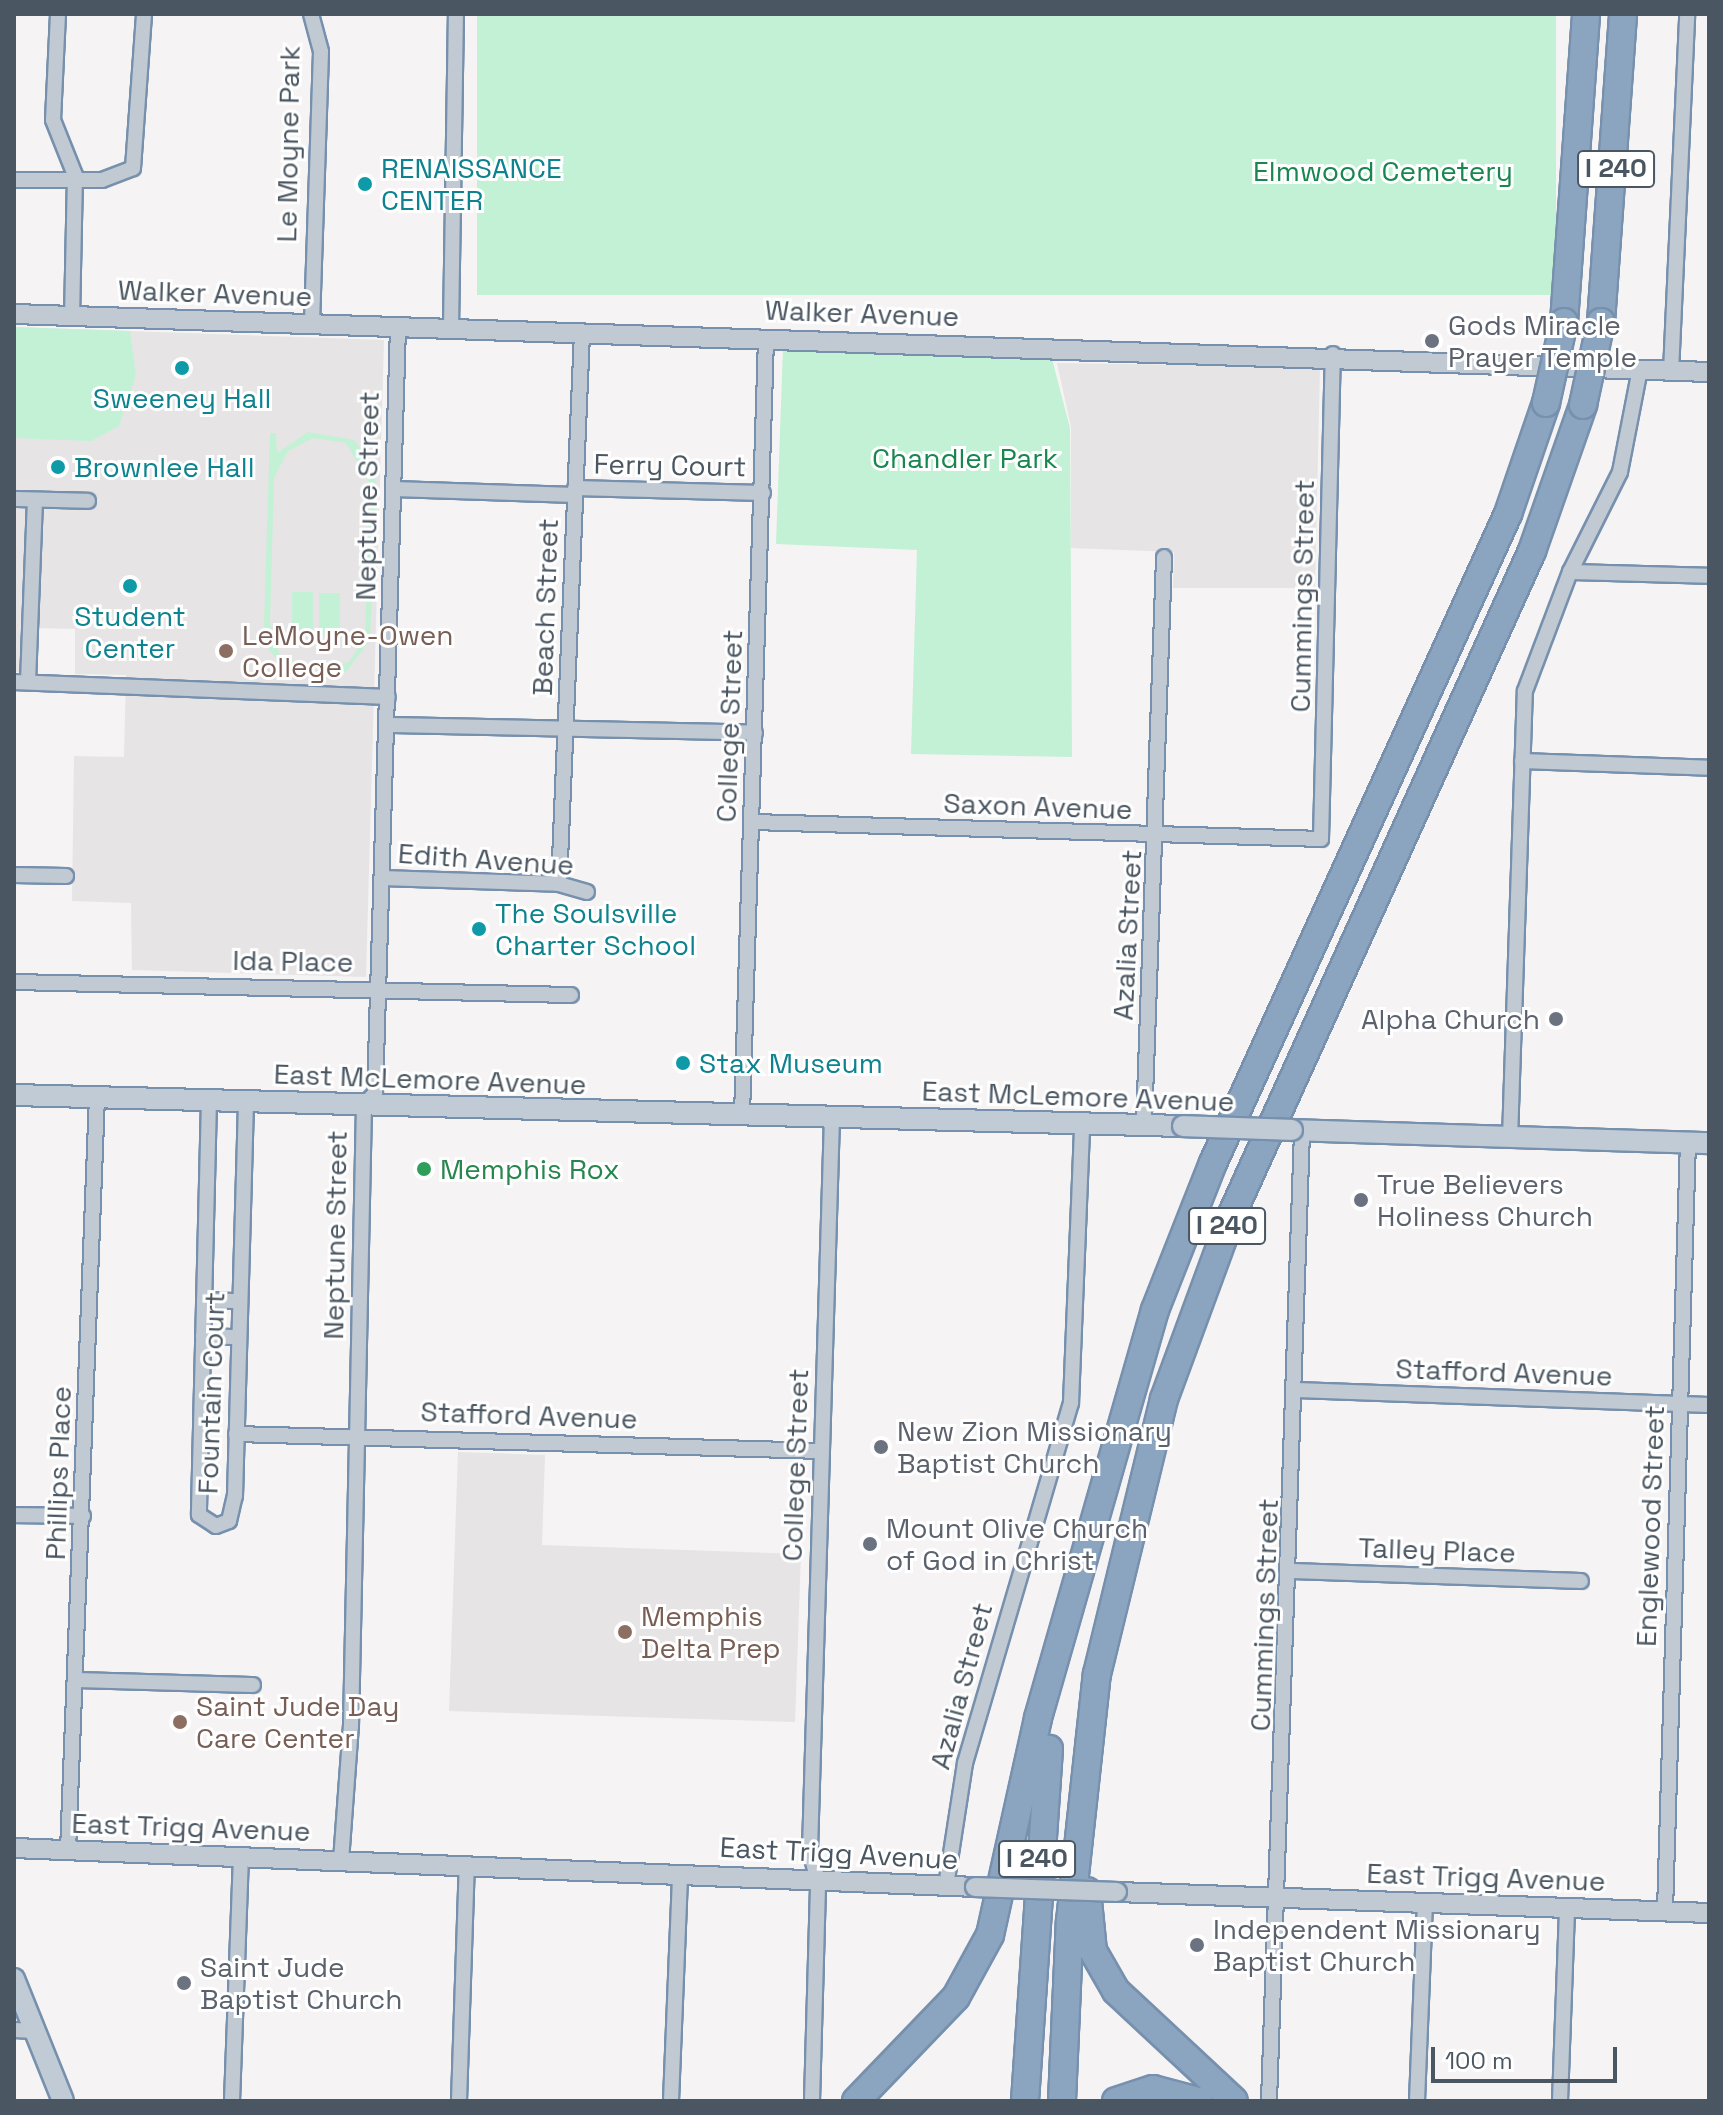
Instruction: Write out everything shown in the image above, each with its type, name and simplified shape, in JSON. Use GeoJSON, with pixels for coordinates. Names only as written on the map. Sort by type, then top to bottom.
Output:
{"type":"FeatureCollection","features":[{"type":"Feature","properties":{"kind":"highway","name":"I 240"},"geometry":{"type":"LineString","coordinates":[[1025,2101],[1038,1848],[1069,1619],[1120,1412],[1186,1227],[1508,514],[1546,403],[1564,322],[1586,14]]}},
{"type":"Feature","properties":{"kind":"highway","name":"I 240"},"geometry":{"type":"LineString","coordinates":[[1062,2101],[1079,1818],[1114,1587],[1190,1320],[1532,551],[1583,405],[1601,322],[1623,14]]}},
{"type":"Feature","properties":{"kind":"highway"},"geometry":{"type":"LineString","coordinates":[[856,2101],[956,1997],[983,1952],[1069,1619]]}},
{"type":"Feature","properties":{"kind":"highway"},"geometry":{"type":"LineString","coordinates":[[1079,1818],[1087,1919],[1099,1964],[1139,2017],[1234,2101]]}},
{"type":"Feature","properties":{"kind":"highway"},"geometry":{"type":"LineString","coordinates":[[1116,2101],[1153,2089],[1198,2101]]}},
{"type":"Feature","properties":{"kind":"main road","name":"East McLemore Avenue"},"geometry":{"type":"LineString","coordinates":[[14,1095],[1709,1143]]}},
{"type":"Feature","properties":{"kind":"main road"},"geometry":{"type":"LineString","coordinates":[[14,1979],[24,2031],[63,2101]]}},
{"type":"Feature","properties":{"kind":"street"},"geometry":{"type":"LineString","coordinates":[[58,14],[53,120],[74,179],[72,316]]}},
{"type":"Feature","properties":{"kind":"street"},"geometry":{"type":"LineString","coordinates":[[14,180],[74,179],[133,168],[144,14]]}},
{"type":"Feature","properties":{"kind":"street","name":"Le Moyne Park"},"geometry":{"type":"LineString","coordinates":[[311,14],[321,52],[312,325]]}},
{"type":"Feature","properties":{"kind":"street"},"geometry":{"type":"LineString","coordinates":[[451,328],[456,14]]}},
{"type":"Feature","properties":{"kind":"street"},"geometry":{"type":"LineString","coordinates":[[1671,372],[1687,14]]}},
{"type":"Feature","properties":{"kind":"street","name":"Walker Avenue"},"geometry":{"type":"LineString","coordinates":[[14,314],[1333,354],[1709,372]]}},
{"type":"Feature","properties":{"kind":"street","name":"Neptune Street"},"geometry":{"type":"LineString","coordinates":[[341,1861],[357,1436],[364,1105],[375,1093],[398,327]]}},
{"type":"Feature","properties":{"kind":"street","name":"Beach Street"},"geometry":{"type":"LineString","coordinates":[[559,884],[582,333]]}},
{"type":"Feature","properties":{"kind":"street","name":"College Street"},"geometry":{"type":"LineString","coordinates":[[742,1115],[766,338]]}},
{"type":"Feature","properties":{"kind":"street","name":"Cummings Street"},"geometry":{"type":"LineString","coordinates":[[1321,839],[1333,354]]}},
{"type":"Feature","properties":{"kind":"street"},"geometry":{"type":"LineString","coordinates":[[1510,1139],[1525,691],[1570,572],[1620,472],[1640,369]]}},
{"type":"Feature","properties":{"kind":"street","name":"Ferry Court"},"geometry":{"type":"LineString","coordinates":[[394,489],[763,493]]}},
{"type":"Feature","properties":{"kind":"street"},"geometry":{"type":"LineString","coordinates":[[14,499],[88,501]]}},
{"type":"Feature","properties":{"kind":"street"},"geometry":{"type":"LineString","coordinates":[[35,500],[30,615],[21,682],[388,697]]}},
{"type":"Feature","properties":{"kind":"street","name":"Azalia Street"},"geometry":{"type":"LineString","coordinates":[[1144,1125],[1158,836],[1164,557]]}},
{"type":"Feature","properties":{"kind":"street"},"geometry":{"type":"LineString","coordinates":[[1570,572],[1709,576]]}},
{"type":"Feature","properties":{"kind":"street"},"geometry":{"type":"LineString","coordinates":[[387,725],[755,733]]}},
{"type":"Feature","properties":{"kind":"street"},"geometry":{"type":"LineString","coordinates":[[1522,761],[1709,768]]}},
{"type":"Feature","properties":{"kind":"street","name":"Saxon Avenue"},"geometry":{"type":"LineString","coordinates":[[753,822],[1321,839]]}},
{"type":"Feature","properties":{"kind":"street"},"geometry":{"type":"LineString","coordinates":[[14,875],[66,876]]}},
{"type":"Feature","properties":{"kind":"street","name":"Edith Avenue"},"geometry":{"type":"LineString","coordinates":[[382,878],[559,884],[587,892]]}},
{"type":"Feature","properties":{"kind":"street","name":"Ida Place"},"geometry":{"type":"LineString","coordinates":[[14,982],[378,988],[571,995]]}},
{"type":"Feature","properties":{"kind":"street","name":"Phillips Place"},"geometry":{"type":"LineString","coordinates":[[68,1851],[97,1097]]}},
{"type":"Feature","properties":{"kind":"street","name":"Fountain Court"},"geometry":{"type":"LineString","coordinates":[[209,1100],[199,1515],[205,1525],[234,1514],[246,1101]]}},
{"type":"Feature","properties":{"kind":"street","name":"College Street"},"geometry":{"type":"LineString","coordinates":[[812,2101],[818,1882],[810,1850],[832,1118]]}},
{"type":"Feature","properties":{"kind":"street","name":"Azalia Street"},"geometry":{"type":"LineString","coordinates":[[946,1886],[965,1763],[1071,1403],[1082,1124]]}},
{"type":"Feature","properties":{"kind":"street","name":"Cummings Street"},"geometry":{"type":"LineString","coordinates":[[1269,2101],[1292,1571],[1297,1390],[1297,1130]]}},
{"type":"Feature","properties":{"kind":"street","name":"Englewood Street"},"geometry":{"type":"LineString","coordinates":[[1665,1911],[1688,1142]]}},
{"type":"Feature","properties":{"kind":"street"},"geometry":{"type":"LineString","coordinates":[[204,1300],[240,1301]]}},
{"type":"Feature","properties":{"kind":"street"},"geometry":{"type":"LineString","coordinates":[[203,1336],[239,1337]]}},
{"type":"Feature","properties":{"kind":"street","name":"Stafford Avenue"},"geometry":{"type":"LineString","coordinates":[[1297,1390],[1709,1405]]}},
{"type":"Feature","properties":{"kind":"street","name":"Stafford Avenue"},"geometry":{"type":"LineString","coordinates":[[236,1434],[821,1451]]}},
{"type":"Feature","properties":{"kind":"street"},"geometry":{"type":"LineString","coordinates":[[14,1515],[83,1516]]}},
{"type":"Feature","properties":{"kind":"street","name":"Talley Place"},"geometry":{"type":"LineString","coordinates":[[1292,1571],[1581,1581]]}},
{"type":"Feature","properties":{"kind":"street"},"geometry":{"type":"LineString","coordinates":[[75,1680],[253,1685]]}},
{"type":"Feature","properties":{"kind":"street","name":"East Trigg Avenue"},"geometry":{"type":"LineString","coordinates":[[14,1848],[467,1864],[818,1882],[1280,1900],[1709,1913]]}},
{"type":"Feature","properties":{"kind":"street"},"geometry":{"type":"LineString","coordinates":[[232,2101],[241,1858]]}},
{"type":"Feature","properties":{"kind":"street"},"geometry":{"type":"LineString","coordinates":[[459,2101],[467,1864]]}},
{"type":"Feature","properties":{"kind":"street"},"geometry":{"type":"LineString","coordinates":[[671,2101],[680,1873]]}},
{"type":"Feature","properties":{"kind":"street"},"geometry":{"type":"LineString","coordinates":[[1417,2101],[1425,1903]]}},
{"type":"Feature","properties":{"kind":"street"},"geometry":{"type":"LineString","coordinates":[[1560,2101],[1567,1907]]}},
{"type":"Feature","properties":{"kind":"shaded area","name":"LeMoyne-Owen College"},"geometry":{"type":"Polygon","coordinates":[[[14,327],[384,340],[366,977],[132,970],[131,903],[72,901],[74,756],[124,757],[126,675],[75,674],[75,629],[38,628],[36,673],[14,672],[14,327]]]}},
{"type":"Feature","properties":{"kind":"shaded area"},"geometry":{"type":"Polygon","coordinates":[[[1057,363],[1320,367],[1315,588],[1173,588],[1174,552],[1071,548],[1071,427],[1057,363]]]}},
{"type":"Feature","properties":{"kind":"shaded area","name":"Memphis Delta Prep"},"geometry":{"type":"Polygon","coordinates":[[[458,1452],[545,1455],[542,1545],[801,1554],[795,1722],[449,1711],[458,1452]]]}},
{"type":"Feature","properties":{"kind":"green space","name":"Elmwood Cemetery"},"geometry":{"type":"Polygon","coordinates":[[[477,14],[1556,14],[1556,295],[477,295],[477,14]]]}},
{"type":"Feature","properties":{"kind":"green space"},"geometry":{"type":"Polygon","coordinates":[[[14,327],[130,331],[136,375],[119,426],[91,441],[14,438],[14,327]]]}},
{"type":"Feature","properties":{"kind":"green space","name":"Chandler Park"},"geometry":{"type":"Polygon","coordinates":[[[783,349],[1052,359],[1070,428],[1072,757],[911,754],[917,550],[776,544],[783,349]]]}},
{"type":"Feature","properties":{"kind":"green space"},"geometry":{"type":"Polygon","coordinates":[[[308,432],[354,440],[370,460],[376,483],[370,640],[346,672],[322,680],[285,668],[269,650],[264,626],[270,433],[276,433],[277,453],[308,432]],[[313,438],[288,451],[274,478],[270,624],[280,656],[322,674],[350,661],[365,636],[370,484],[346,443],[313,438]]]}},
{"type":"Feature","properties":{"kind":"green space"},"geometry":{"type":"Polygon","coordinates":[[[292,592],[313,592],[313,636],[292,636],[292,592]]]}},
{"type":"Feature","properties":{"kind":"green space"},"geometry":{"type":"Polygon","coordinates":[[[319,593],[340,593],[340,636],[319,636],[319,593]]]}},
{"type":"Feature","properties":{"kind":"place","name":"RENAISSANCE CENTER"},"geometry":{"type":"Point","coordinates":[365,184]}},
{"type":"Feature","properties":{"kind":"place","name":"Gods Miracle Prayer Temple"},"geometry":{"type":"Point","coordinates":[1432,341]}},
{"type":"Feature","properties":{"kind":"place","name":"Sweeney Hall"},"geometry":{"type":"Point","coordinates":[182,368]}},
{"type":"Feature","properties":{"kind":"place","name":"Brownlee Hall"},"geometry":{"type":"Point","coordinates":[58,467]}},
{"type":"Feature","properties":{"kind":"place","name":"Student Center"},"geometry":{"type":"Point","coordinates":[130,586]}},
{"type":"Feature","properties":{"kind":"place","name":"LeMoyne-Owen College"},"geometry":{"type":"Point","coordinates":[226,651]}},
{"type":"Feature","properties":{"kind":"place","name":"The Soulsville Charter School"},"geometry":{"type":"Point","coordinates":[479,929]}},
{"type":"Feature","properties":{"kind":"place","name":"Alpha Church"},"geometry":{"type":"Point","coordinates":[1556,1019]}},
{"type":"Feature","properties":{"kind":"place","name":"Stax Museum"},"geometry":{"type":"Point","coordinates":[683,1063]}},
{"type":"Feature","properties":{"kind":"place","name":"Memphis Rox"},"geometry":{"type":"Point","coordinates":[424,1169]}},
{"type":"Feature","properties":{"kind":"place","name":"True Believers Holiness Church"},"geometry":{"type":"Point","coordinates":[1361,1200]}},
{"type":"Feature","properties":{"kind":"place","name":"New Zion Missionary Baptist Church"},"geometry":{"type":"Point","coordinates":[881,1447]}},
{"type":"Feature","properties":{"kind":"place","name":"Mount Olive Church of God in Christ"},"geometry":{"type":"Point","coordinates":[870,1544]}},
{"type":"Feature","properties":{"kind":"place","name":"Memphis Delta Prep"},"geometry":{"type":"Point","coordinates":[625,1632]}},
{"type":"Feature","properties":{"kind":"place","name":"Saint Jude Day Care Center"},"geometry":{"type":"Point","coordinates":[180,1722]}},
{"type":"Feature","properties":{"kind":"place","name":"Independent Missionary Baptist Church"},"geometry":{"type":"Point","coordinates":[1197,1945]}},
{"type":"Feature","properties":{"kind":"place","name":"Saint Jude Baptist Church"},"geometry":{"type":"Point","coordinates":[184,1983]}}]}
